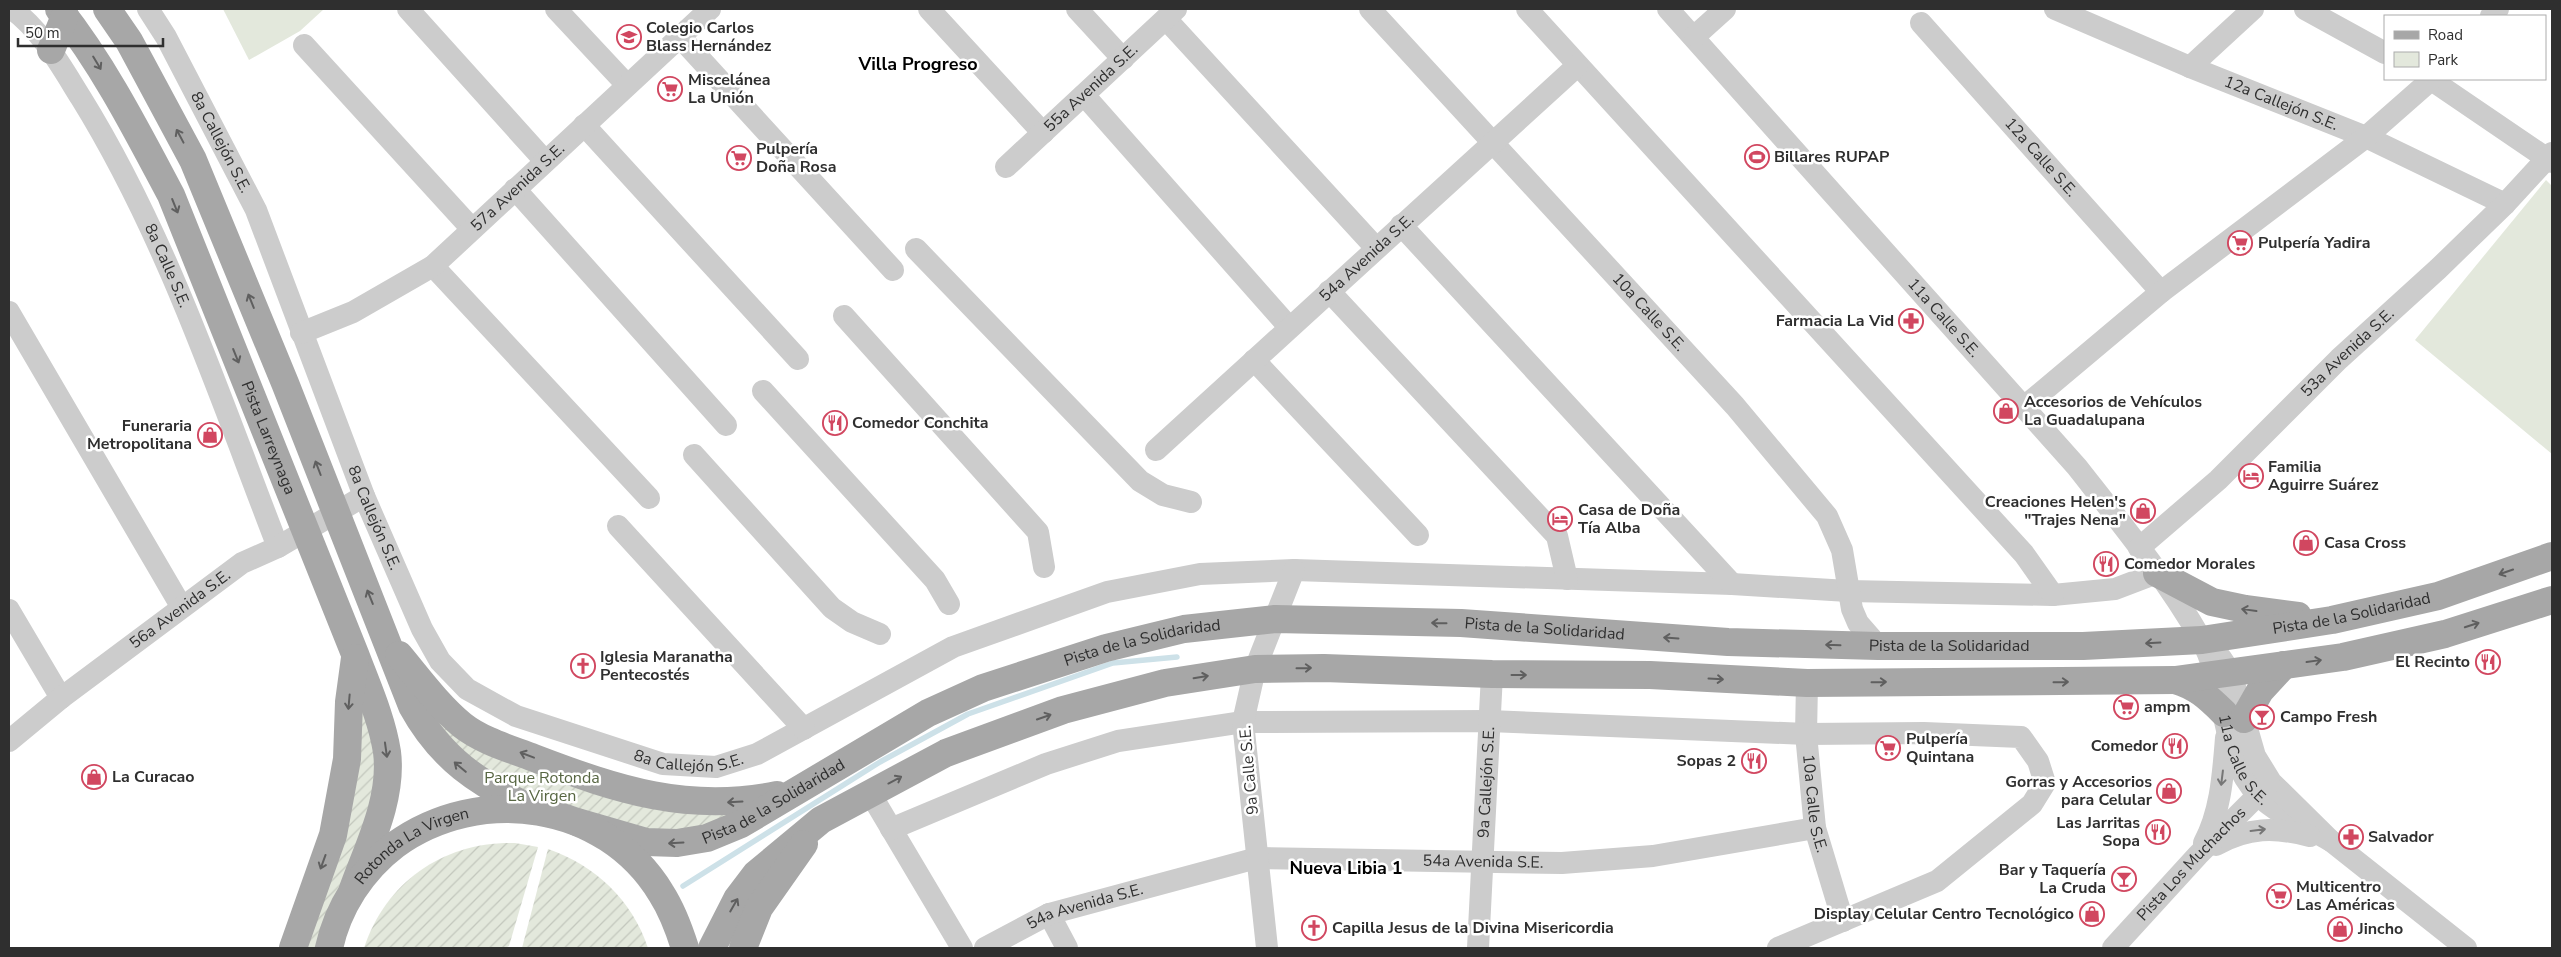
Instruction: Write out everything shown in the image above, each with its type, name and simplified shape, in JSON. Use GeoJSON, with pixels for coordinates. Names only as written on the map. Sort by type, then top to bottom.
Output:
{"type":"FeatureCollection","features":[{"type":"Feature","properties":{"kind":"main road"},"geometry":{"type":"LineString","coordinates":[[107,9],[129,41],[193,160],[388,642],[405,692],[436,744],[473,777],[532,809]]}},
{"type":"Feature","properties":{"kind":"main road"},"geometry":{"type":"LineString","coordinates":[[51,50],[62,12]]}},
{"type":"Feature","properties":{"kind":"main road","name":"Pista Larreynaga"},"geometry":{"type":"LineString","coordinates":[[62,12],[80,36],[130,118],[171,195],[356,654],[384,741],[387,772],[378,820],[353,889]]}},
{"type":"Feature","properties":{"kind":"main road","name":"Pista de la Solidaridad"},"geometry":{"type":"LineString","coordinates":[[577,822],[638,840],[664,843],[687,842],[731,828],[800,790],[928,713],[983,688],[1106,648],[1184,629],[1276,619],[1461,623],[1728,642],[1878,646],[2083,646],[2202,640],[2332,620],[2438,596],[2552,556]]}},
{"type":"Feature","properties":{"kind":"main road"},"geometry":{"type":"LineString","coordinates":[[2157,573],[2212,602],[2245,609],[2332,620]]}},
{"type":"Feature","properties":{"kind":"main road"},"geometry":{"type":"LineString","coordinates":[[712,948],[737,899],[756,874],[821,820],[946,753],[1063,710],[1165,683],[1255,669],[1324,668],[1492,674],[1650,676],[1807,683],[2175,680],[2343,657],[2445,634],[2552,600]]}},
{"type":"Feature","properties":{"kind":"main road"},"geometry":{"type":"LineString","coordinates":[[388,642],[434,696],[463,726],[492,742],[572,772],[652,797],[701,802],[748,801],[800,790]]}},
{"type":"Feature","properties":{"kind":"main road"},"geometry":{"type":"LineString","coordinates":[[292,948],[333,835],[347,759],[349,702],[356,654]]}},
{"type":"Feature","properties":{"kind":"main road"},"geometry":{"type":"LineString","coordinates":[[2175,680],[2191,685],[2206,695],[2232,720],[2284,665]]}},
{"type":"Feature","properties":{"kind":"main road","name":"Rotonda La Virgen"},"geometry":{"type":"LineString","coordinates":[[329,948],[337,922],[353,889],[373,864],[387,851],[410,834],[435,822],[461,813],[488,808],[532,809],[577,822],[618,846],[644,871],[660,892],[673,914],[685,948]]}},
{"type":"Feature","properties":{"kind":"main road"},"geometry":{"type":"LineString","coordinates":[[743,948],[759,908],[821,820]]}},
{"type":"Feature","properties":{"kind":"street","name":"8a Calle S.E."},"geometry":{"type":"LineString","coordinates":[[12,9],[51,50],[102,132],[151,226],[278,547]]}},
{"type":"Feature","properties":{"kind":"street","name":"8a Callejón S.E."},"geometry":{"type":"LineString","coordinates":[[148,9],[166,37],[256,210],[364,496],[422,629],[440,661],[466,689],[516,716],[662,764],[716,767],[757,754],[954,647],[1108,592],[1200,574],[1294,570],[1732,584],[1848,591],[2053,596],[2115,589],[2157,573]]}},
{"type":"Feature","properties":{"kind":"street"},"geometry":{"type":"LineString","coordinates":[[408,9],[545,161]]}},
{"type":"Feature","properties":{"kind":"street"},"geometry":{"type":"LineString","coordinates":[[556,9],[627,85]]}},
{"type":"Feature","properties":{"kind":"street","name":"57a Avenida S.E."},"geometry":{"type":"LineString","coordinates":[[301,333],[353,312],[433,266],[710,9]]}},
{"type":"Feature","properties":{"kind":"street"},"geometry":{"type":"LineString","coordinates":[[929,9],[1043,133]]}},
{"type":"Feature","properties":{"kind":"street"},"geometry":{"type":"LineString","coordinates":[[1077,9],[1123,58]]}},
{"type":"Feature","properties":{"kind":"street","name":"10a Calle S.E."},"geometry":{"type":"LineString","coordinates":[[1370,9],[1735,406],[1827,516],[1842,550],[1852,609],[1858,623],[1878,646]]}},
{"type":"Feature","properties":{"kind":"street"},"geometry":{"type":"LineString","coordinates":[[1527,9],[2024,554],[2053,596]]}},
{"type":"Feature","properties":{"kind":"street","name":"11a Calle S.E."},"geometry":{"type":"LineString","coordinates":[[1668,9],[1695,36],[2024,407],[2077,468],[2139,548],[2202,640],[2222,674],[2232,720],[2255,756],[2265,789],[2466,948]]}},
{"type":"Feature","properties":{"kind":"street"},"geometry":{"type":"LineString","coordinates":[[1695,36],[1725,9]]}},
{"type":"Feature","properties":{"kind":"street","name":"12a Callejón S.E."},"geometry":{"type":"LineString","coordinates":[[2055,9],[2190,67],[2366,137],[2505,204]]}},
{"type":"Feature","properties":{"kind":"street"},"geometry":{"type":"LineString","coordinates":[[2190,67],[2253,9]]}},
{"type":"Feature","properties":{"kind":"street"},"geometry":{"type":"LineString","coordinates":[[2305,9],[2384,52]]}},
{"type":"Feature","properties":{"kind":"street"},"geometry":{"type":"LineString","coordinates":[[1171,14],[1376,248]]}},
{"type":"Feature","properties":{"kind":"street","name":"55a Avenida S.E."},"geometry":{"type":"LineString","coordinates":[[1006,167],[1171,14]]}},
{"type":"Feature","properties":{"kind":"street","name":"12a Calle S.E."},"geometry":{"type":"LineString","coordinates":[[1921,23],[2161,292]]}},
{"type":"Feature","properties":{"kind":"street"},"geometry":{"type":"LineString","coordinates":[[680,37],[892,270]]}},
{"type":"Feature","properties":{"kind":"street"},"geometry":{"type":"LineString","coordinates":[[304,45],[472,229]]}},
{"type":"Feature","properties":{"kind":"street","name":"54a Avenida S.E."},"geometry":{"type":"LineString","coordinates":[[1156,450],[1577,66]]}},
{"type":"Feature","properties":{"kind":"street"},"geometry":{"type":"LineString","coordinates":[[2024,407],[2161,292],[2366,137],[2430,80]]}},
{"type":"Feature","properties":{"kind":"street"},"geometry":{"type":"LineString","coordinates":[[2433,80],[2551,158]]}},
{"type":"Feature","properties":{"kind":"street"},"geometry":{"type":"LineString","coordinates":[[1084,95],[1289,327]]}},
{"type":"Feature","properties":{"kind":"street"},"geometry":{"type":"LineString","coordinates":[[584,125],[798,359]]}},
{"type":"Feature","properties":{"kind":"street","name":"53a Avenida S.E."},"geometry":{"type":"LineString","coordinates":[[2139,548],[2218,480],[2340,359],[2438,269],[2551,158]]}},
{"type":"Feature","properties":{"kind":"street"},"geometry":{"type":"LineString","coordinates":[[515,189],[726,425]]}},
{"type":"Feature","properties":{"kind":"street"},"geometry":{"type":"LineString","coordinates":[[1401,225],[1732,584]]}},
{"type":"Feature","properties":{"kind":"street"},"geometry":{"type":"LineString","coordinates":[[916,249],[1140,481],[1164,495],[1191,502]]}},
{"type":"Feature","properties":{"kind":"street"},"geometry":{"type":"LineString","coordinates":[[433,266],[649,498]]}},
{"type":"Feature","properties":{"kind":"street"},"geometry":{"type":"LineString","coordinates":[[1329,291],[1557,536],[1567,579]]}},
{"type":"Feature","properties":{"kind":"street"},"geometry":{"type":"LineString","coordinates":[[9,312],[181,606]]}},
{"type":"Feature","properties":{"kind":"street"},"geometry":{"type":"LineString","coordinates":[[844,316],[1038,532],[1044,567]]}},
{"type":"Feature","properties":{"kind":"street"},"geometry":{"type":"LineString","coordinates":[[1254,360],[1418,535]]}},
{"type":"Feature","properties":{"kind":"street"},"geometry":{"type":"LineString","coordinates":[[763,391],[935,580],[949,604]]}},
{"type":"Feature","properties":{"kind":"street"},"geometry":{"type":"LineString","coordinates":[[694,455],[832,608],[852,622],[880,634]]}},
{"type":"Feature","properties":{"kind":"street","name":"56a Avenida S.E."},"geometry":{"type":"LineString","coordinates":[[9,741],[61,698],[181,606],[242,563],[306,532],[364,496]]}},
{"type":"Feature","properties":{"kind":"street"},"geometry":{"type":"LineString","coordinates":[[618,526],[804,729]]}},
{"type":"Feature","properties":{"kind":"street","name":"9a Calle S.E."},"geometry":{"type":"LineString","coordinates":[[1267,948],[1243,722],[1255,669],[1294,570]]}},
{"type":"Feature","properties":{"kind":"street"},"geometry":{"type":"LineString","coordinates":[[9,610],[61,698]]}},
{"type":"Feature","properties":{"kind":"street","name":"9a Callejón S.E."},"geometry":{"type":"LineString","coordinates":[[1478,948],[1492,674]]}},
{"type":"Feature","properties":{"kind":"street","name":"10a Calle S.E."},"geometry":{"type":"LineString","coordinates":[[1807,683],[1806,734],[1815,828],[1843,920]]}},
{"type":"Feature","properties":{"kind":"street"},"geometry":{"type":"LineString","coordinates":[[2198,855],[2212,827],[2218,806],[2232,720]]}},
{"type":"Feature","properties":{"kind":"street"},"geometry":{"type":"LineString","coordinates":[[891,829],[1046,764],[1118,742],[1243,722],[1490,721],[1806,734],[1924,733],[2021,737],[2038,761],[2045,783],[2032,804],[1938,881],[1778,948]]}},
{"type":"Feature","properties":{"kind":"street","name":"Pista Los Muchachos"},"geometry":{"type":"LineString","coordinates":[[2113,948],[2198,855],[2265,789]]}},
{"type":"Feature","properties":{"kind":"street"},"geometry":{"type":"LineString","coordinates":[[870,793],[962,948]]}},
{"type":"Feature","properties":{"kind":"street","name":"54a Avenida S.E."},"geometry":{"type":"LineString","coordinates":[[984,948],[1048,914],[1257,858],[1483,860],[1562,863],[1653,856],[1815,828]]}},
{"type":"Feature","properties":{"kind":"street"},"geometry":{"type":"LineString","coordinates":[[2198,855],[2231,837],[2264,829],[2291,831],[2332,842]]}},
{"type":"Feature","properties":{"kind":"street"},"geometry":{"type":"LineString","coordinates":[[1048,914],[1067,948]]}},
{"type":"Feature","properties":{"kind":"green space"},"geometry":{"type":"Polygon","coordinates":[[[223,9],[324,9],[300,31],[249,60],[223,9]]]}},
{"type":"Feature","properties":{"kind":"green space"},"geometry":{"type":"Polygon","coordinates":[[[2546,180],[2552,186],[2552,454],[2415,340],[2546,180]]]}},
{"type":"Feature","properties":{"kind":"green space"},"geometry":{"type":"Polygon","coordinates":[[[355,654],[387,754],[329,948],[293,948],[333,835],[355,654]]]}},
{"type":"Feature","properties":{"kind":"green space","name":"Parque Rotonda La Virgen"},"geometry":{"type":"Polygon","coordinates":[[[433,696],[572,772],[748,801],[707,838],[555,815],[442,750],[433,696]]]}},
{"type":"Feature","properties":{"kind":"green space","name":"Parque Rotonda La Virgen"},"geometry":{"type":"Polygon","coordinates":[[[515,843],[538,847],[509,946],[505,948],[364,948],[374,924],[387,903],[403,885],[422,870],[442,858],[465,849],[489,844],[515,843]]]}},
{"type":"Feature","properties":{"kind":"green space","name":"Parque Rotonda La Virgen"},"geometry":{"type":"Polygon","coordinates":[[[548,849],[581,864],[610,886],[632,915],[648,948],[522,948],[548,849]]]}},
{"type":"Feature","properties":{"kind":"waterway"},"geometry":{"type":"LineString","coordinates":[[683,886],[880,762],[968,714],[1113,663],[1177,657]]}},
{"type":"Feature","properties":{"kind":"place","name":"Colegio Carlos Blass Hernández"},"geometry":{"type":"Point","coordinates":[629,37]}},
{"type":"Feature","properties":{"kind":"place","name":"Miscelánea La Unión"},"geometry":{"type":"Point","coordinates":[670,89]}},
{"type":"Feature","properties":{"kind":"place","name":"Billares RUPAP"},"geometry":{"type":"Point","coordinates":[1757,157]}},
{"type":"Feature","properties":{"kind":"place","name":"Pulpería Doña Rosa"},"geometry":{"type":"Point","coordinates":[739,158]}},
{"type":"Feature","properties":{"kind":"place","name":"Pulpería Yadira"},"geometry":{"type":"Point","coordinates":[2240,243]}},
{"type":"Feature","properties":{"kind":"place","name":"Farmacia La Vid"},"geometry":{"type":"Point","coordinates":[1911,321]}},
{"type":"Feature","properties":{"kind":"place","name":"Accesorios de Vehículos La Guadalupana"},"geometry":{"type":"Point","coordinates":[2006,411]}},
{"type":"Feature","properties":{"kind":"place","name":"Comedor Conchita"},"geometry":{"type":"Point","coordinates":[835,423]}},
{"type":"Feature","properties":{"kind":"place","name":"Funeraria Metropolitana"},"geometry":{"type":"Point","coordinates":[210,435]}},
{"type":"Feature","properties":{"kind":"place","name":"Familia Aguirre Suárez"},"geometry":{"type":"Point","coordinates":[2251,476]}},
{"type":"Feature","properties":{"kind":"place","name":"Creaciones Helen's \"Trajes Nena\""},"geometry":{"type":"Point","coordinates":[2143,511]}},
{"type":"Feature","properties":{"kind":"place","name":"Casa de Doña Tía Alba"},"geometry":{"type":"Point","coordinates":[1560,519]}},
{"type":"Feature","properties":{"kind":"place","name":"Casa Cross"},"geometry":{"type":"Point","coordinates":[2306,543]}},
{"type":"Feature","properties":{"kind":"place","name":"Comedor Morales"},"geometry":{"type":"Point","coordinates":[2106,564]}},
{"type":"Feature","properties":{"kind":"place","name":"El Recinto"},"geometry":{"type":"Point","coordinates":[2488,662]}},
{"type":"Feature","properties":{"kind":"place","name":"Iglesia Maranatha Pentecostés"},"geometry":{"type":"Point","coordinates":[583,666]}},
{"type":"Feature","properties":{"kind":"place","name":"ampm"},"geometry":{"type":"Point","coordinates":[2126,707]}},
{"type":"Feature","properties":{"kind":"place","name":"Campo Fresh"},"geometry":{"type":"Point","coordinates":[2262,717]}},
{"type":"Feature","properties":{"kind":"place","name":"Comedor"},"geometry":{"type":"Point","coordinates":[2175,746]}},
{"type":"Feature","properties":{"kind":"place","name":"Pulpería Quintana"},"geometry":{"type":"Point","coordinates":[1888,748]}},
{"type":"Feature","properties":{"kind":"place","name":"Sopas 2"},"geometry":{"type":"Point","coordinates":[1754,761]}},
{"type":"Feature","properties":{"kind":"place","name":"La Curacao"},"geometry":{"type":"Point","coordinates":[94,777]}},
{"type":"Feature","properties":{"kind":"place","name":"Gorras y Accesorios para Celular"},"geometry":{"type":"Point","coordinates":[2169,791]}},
{"type":"Feature","properties":{"kind":"place","name":"Las Jarritas Sopa"},"geometry":{"type":"Point","coordinates":[2158,832]}},
{"type":"Feature","properties":{"kind":"place","name":"Salvador"},"geometry":{"type":"Point","coordinates":[2351,837]}},
{"type":"Feature","properties":{"kind":"place","name":"Bar y Taquería La Cruda"},"geometry":{"type":"Point","coordinates":[2124,879]}},
{"type":"Feature","properties":{"kind":"place","name":"Multicentro Las Américas"},"geometry":{"type":"Point","coordinates":[2279,896]}},
{"type":"Feature","properties":{"kind":"place","name":"Display Celular Centro Tecnológico"},"geometry":{"type":"Point","coordinates":[2092,914]}},
{"type":"Feature","properties":{"kind":"place","name":"Capilla Jesus de la Divina Misericordia"},"geometry":{"type":"Point","coordinates":[1314,928]}},
{"type":"Feature","properties":{"kind":"place","name":"Jincho"},"geometry":{"type":"Point","coordinates":[2340,929]}},
{"type":"Feature","properties":{"kind":"district","name":"Villa Progreso"},"geometry":{"type":"Point","coordinates":[918,64]}},
{"type":"Feature","properties":{"kind":"district","name":"Nueva Libia 1"},"geometry":{"type":"Point","coordinates":[1346,868]}}]}
